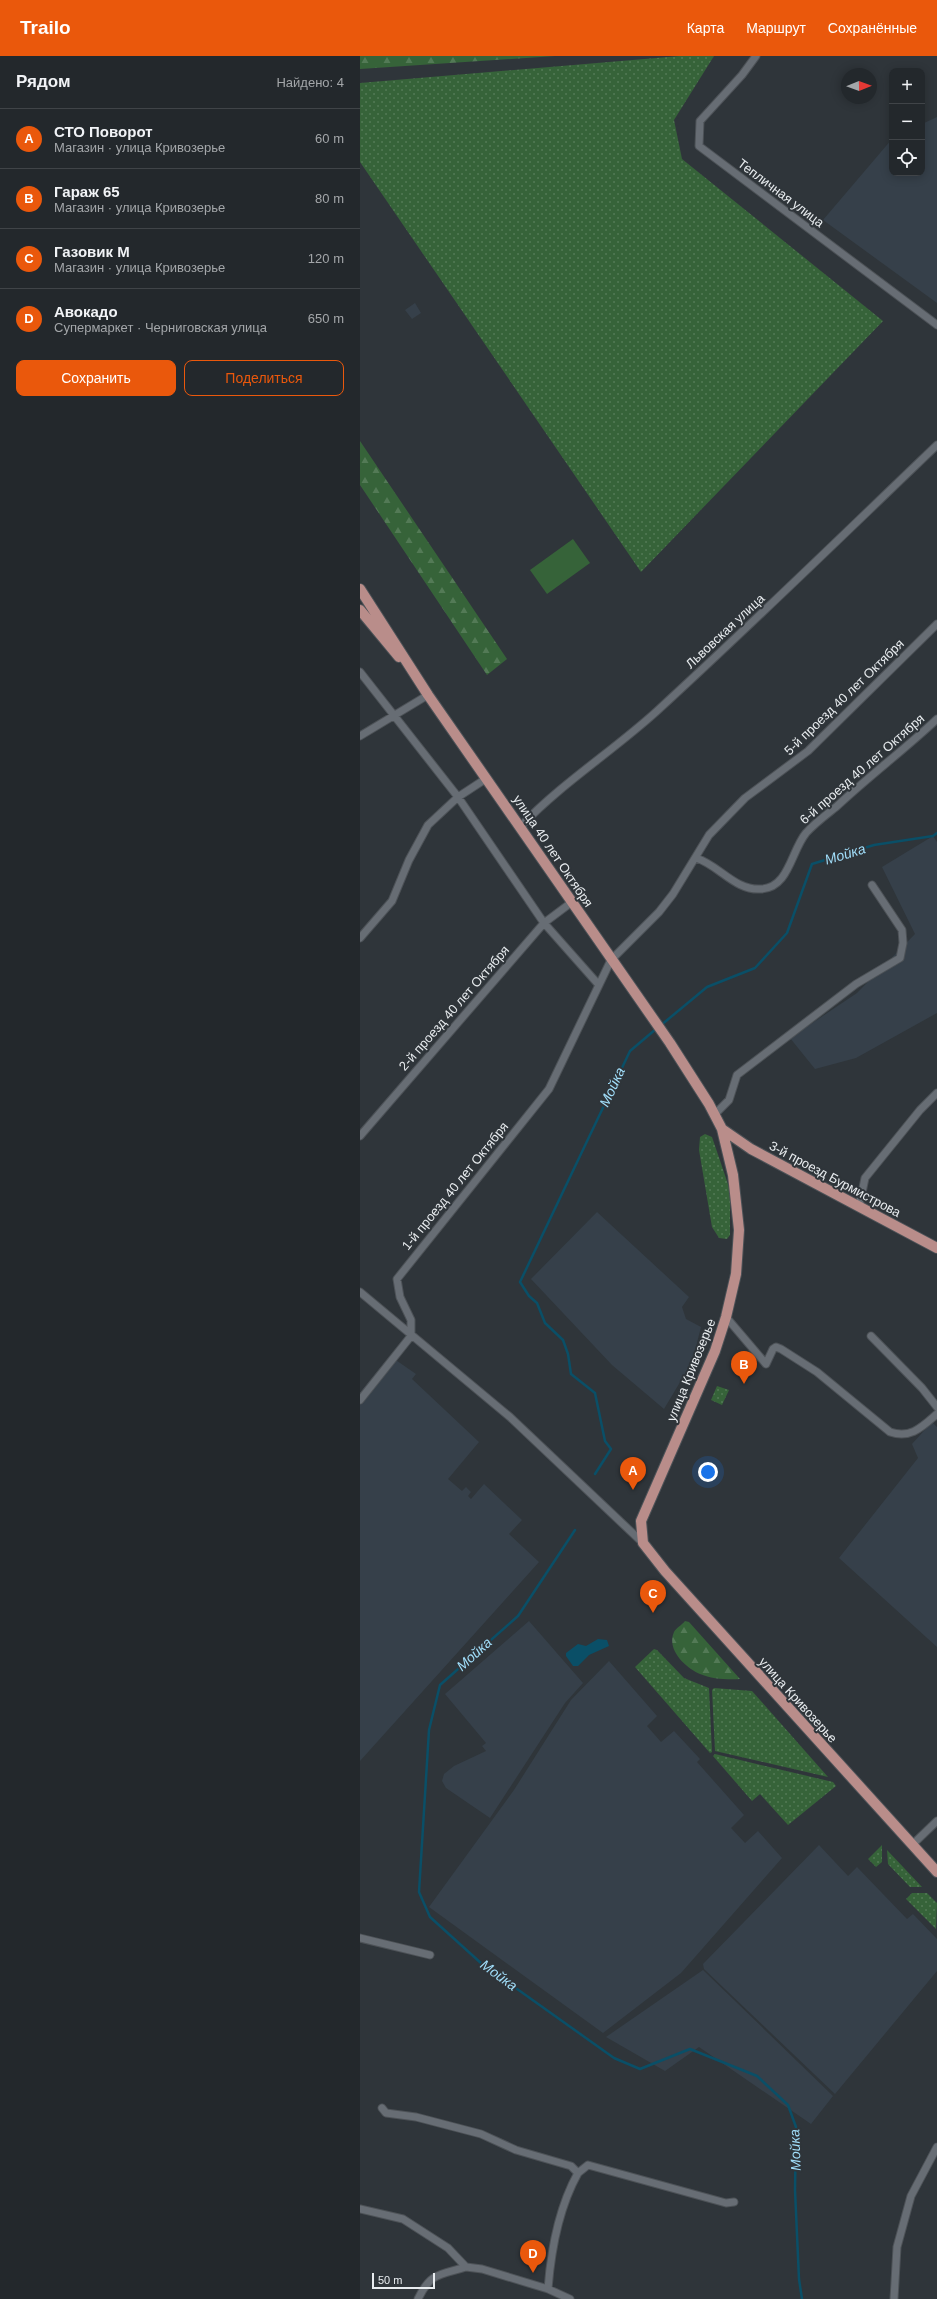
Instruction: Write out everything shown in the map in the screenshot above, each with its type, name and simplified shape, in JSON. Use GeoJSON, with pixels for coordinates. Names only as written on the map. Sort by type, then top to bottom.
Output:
{"type":"FeatureCollection","features":[{"type":"Feature","properties":{"kind":"main road","name":"улица 40 лет Октября"},"geometry":{"type":"LineString","coordinates":[[360,589],[386,626],[428,695],[521,826],[611,960],[670,1043],[715,1114],[722,1129]]}},
{"type":"Feature","properties":{"kind":"main road"},"geometry":{"type":"LineString","coordinates":[[360,610],[415,675]]}},
{"type":"Feature","properties":{"kind":"main road","name":"3-й проезд Бурмистрова"},"geometry":{"type":"LineString","coordinates":[[722,1129],[751,1149],[937,1248]]}},
{"type":"Feature","properties":{"kind":"main road","name":"улица Кривозерье"},"geometry":{"type":"LineString","coordinates":[[722,1129],[733,1175],[739,1230],[736,1274],[726,1317],[715,1351],[641,1521],[640,1532],[643,1543],[700,1611],[937,1872]]}},
{"type":"Feature","properties":{"kind":"street","name":"Тепличная улица"},"geometry":{"type":"LineString","coordinates":[[756,56],[742,75],[700,121],[699,146],[937,325]]}},
{"type":"Feature","properties":{"kind":"street","name":"Львовская улица"},"geometry":{"type":"LineString","coordinates":[[521,826],[544,804],[667,702],[760,616],[937,445]]}},
{"type":"Feature","properties":{"kind":"street","name":"5-й проезд 40 лет Октября"},"geometry":{"type":"LineString","coordinates":[[598,984],[611,960],[659,912],[696,858],[709,835],[740,802],[808,751],[937,624]]}},
{"type":"Feature","properties":{"kind":"street"},"geometry":{"type":"LineString","coordinates":[[360,672],[458,797],[544,923],[598,984]]}},
{"type":"Feature","properties":{"kind":"street"},"geometry":{"type":"LineString","coordinates":[[360,736],[428,695]]}},
{"type":"Feature","properties":{"kind":"street","name":"6-й проезд 40 лет Октября"},"geometry":{"type":"LineString","coordinates":[[696,858],[713,865],[733,881],[747,887],[761,890],[774,886],[783,877],[806,833],[937,719]]}},
{"type":"Feature","properties":{"kind":"street"},"geometry":{"type":"LineString","coordinates":[[360,938],[392,901],[409,860],[428,826],[458,797],[487,778]]}},
{"type":"Feature","properties":{"kind":"street"},"geometry":{"type":"LineString","coordinates":[[715,1114],[729,1100],[737,1076],[856,984],[900,958],[903,943],[902,930],[872,885]]}},
{"type":"Feature","properties":{"kind":"street","name":"2-й проезд 40 лет Октября"},"geometry":{"type":"LineString","coordinates":[[360,1136],[544,923],[572,902]]}},
{"type":"Feature","properties":{"kind":"street","name":"1-й проезд 40 лет Октября"},"geometry":{"type":"LineString","coordinates":[[411,1336],[411,1320],[400,1297],[397,1279],[549,1089],[598,984]]}},
{"type":"Feature","properties":{"kind":"street"},"geometry":{"type":"LineString","coordinates":[[859,1207],[865,1178],[920,1110],[937,1093]]}},
{"type":"Feature","properties":{"kind":"street","name":"улица Кривозерье"},"geometry":{"type":"LineString","coordinates":[[360,1292],[510,1417],[643,1543]]}},
{"type":"Feature","properties":{"kind":"street"},"geometry":{"type":"LineString","coordinates":[[726,1317],[766,1364],[773,1349],[776,1347],[781,1349],[817,1372],[890,1432],[901,1434],[914,1432],[937,1414]]}},
{"type":"Feature","properties":{"kind":"street"},"geometry":{"type":"LineString","coordinates":[[360,1400],[411,1336]]}},
{"type":"Feature","properties":{"kind":"street"},"geometry":{"type":"LineString","coordinates":[[870,1336],[922,1388],[937,1407]]}},
{"type":"Feature","properties":{"kind":"street"},"geometry":{"type":"LineString","coordinates":[[913,1844],[937,1821]]}},
{"type":"Feature","properties":{"kind":"street"},"geometry":{"type":"LineString","coordinates":[[360,1938],[430,1955]]}},
{"type":"Feature","properties":{"kind":"street"},"geometry":{"type":"LineString","coordinates":[[382,2108],[386,2113],[416,2117],[480,2134],[516,2150],[571,2166],[578,2173]]}},
{"type":"Feature","properties":{"kind":"street"},"geometry":{"type":"LineString","coordinates":[[894,2299],[897,2247],[910,2196],[937,2147]]}},
{"type":"Feature","properties":{"kind":"street"},"geometry":{"type":"LineString","coordinates":[[548,2289],[551,2255],[558,2225],[573,2182],[578,2173],[588,2165],[726,2203],[734,2202]]}},
{"type":"Feature","properties":{"kind":"street"},"geometry":{"type":"LineString","coordinates":[[360,2208],[403,2219],[448,2248],[466,2267]]}},
{"type":"Feature","properties":{"kind":"street"},"geometry":{"type":"LineString","coordinates":[[418,2299],[424,2286],[433,2277],[466,2267],[482,2269],[548,2289],[570,2299]]}},
{"type":"Feature","properties":{"kind":"shaded area"},"geometry":{"type":"Polygon","coordinates":[[[937,117],[937,303],[823,220],[889,143],[889,176],[925,176],[925,123],[937,117]]]}},
{"type":"Feature","properties":{"kind":"shaded area"},"geometry":{"type":"Polygon","coordinates":[[[415,303],[421,313],[412,319],[405,310],[415,303]]]}},
{"type":"Feature","properties":{"kind":"shaded area"},"geometry":{"type":"Polygon","coordinates":[[[933,836],[937,842],[937,1013],[856,1058],[815,1069],[790,1038],[857,993],[915,934],[882,867],[933,836]]]}},
{"type":"Feature","properties":{"kind":"shaded area"},"geometry":{"type":"Polygon","coordinates":[[[597,1212],[689,1297],[682,1307],[686,1319],[701,1327],[692,1362],[664,1409],[612,1365],[531,1279],[597,1212]]]}},
{"type":"Feature","properties":{"kind":"shaded area"},"geometry":{"type":"Polygon","coordinates":[[[390,1356],[416,1374],[412,1379],[479,1442],[448,1479],[462,1491],[466,1487],[471,1492],[468,1496],[471,1499],[484,1484],[522,1520],[509,1534],[539,1562],[360,1761],[360,1393],[390,1356]]]}},
{"type":"Feature","properties":{"kind":"shaded area"},"geometry":{"type":"Polygon","coordinates":[[[932,1422],[937,1427],[937,1647],[839,1558],[918,1458],[912,1444],[932,1422]]]}},
{"type":"Feature","properties":{"kind":"shaded area"},"geometry":{"type":"Polygon","coordinates":[[[529,1621],[583,1683],[565,1703],[490,1818],[446,1788],[442,1781],[444,1774],[454,1766],[486,1751],[482,1746],[486,1743],[445,1694],[529,1621]]]}},
{"type":"Feature","properties":{"kind":"shaded area"},"geometry":{"type":"Polygon","coordinates":[[[609,1661],[657,1716],[647,1726],[661,1742],[674,1731],[700,1759],[697,1762],[744,1815],[731,1828],[745,1843],[758,1831],[782,1858],[681,1973],[603,2033],[429,1907],[514,1790],[571,1700],[609,1661]]]}},
{"type":"Feature","properties":{"kind":"shaded area"},"geometry":{"type":"Polygon","coordinates":[[[819,1845],[848,1876],[857,1867],[907,1919],[913,1914],[937,1939],[937,1971],[835,2094],[704,1969],[703,1964],[819,1845]]]}},
{"type":"Feature","properties":{"kind":"shaded area"},"geometry":{"type":"Polygon","coordinates":[[[703,1970],[833,2096],[811,2124],[699,2047],[665,2071],[606,2037],[703,1970]]]}},
{"type":"Feature","properties":{"kind":"green space"},"geometry":{"type":"Polygon","coordinates":[[[360,56],[555,56],[360,69],[360,56]]]}},
{"type":"Feature","properties":{"kind":"green space"},"geometry":{"type":"Polygon","coordinates":[[[680,56],[714,56],[674,120],[682,159],[883,321],[641,572],[360,162],[360,83],[680,56]]]}},
{"type":"Feature","properties":{"kind":"green space"},"geometry":{"type":"Polygon","coordinates":[[[360,441],[507,659],[487,675],[360,485],[360,441]]]}},
{"type":"Feature","properties":{"kind":"green space"},"geometry":{"type":"Polygon","coordinates":[[[573,539],[590,563],[547,594],[530,570],[573,539]]]}},
{"type":"Feature","properties":{"kind":"green space"},"geometry":{"type":"Polygon","coordinates":[[[705,1134],[712,1137],[730,1190],[730,1235],[727,1239],[719,1238],[712,1227],[699,1150],[700,1137],[705,1134]]]}},
{"type":"Feature","properties":{"kind":"green space"},"geometry":{"type":"Polygon","coordinates":[[[717,1386],[729,1390],[722,1405],[711,1400],[717,1386]]]}},
{"type":"Feature","properties":{"kind":"green space"},"geometry":{"type":"Polygon","coordinates":[[[685,1621],[689,1622],[740,1679],[720,1679],[705,1676],[689,1667],[679,1658],[675,1652],[672,1639],[674,1632],[685,1621]]]}},
{"type":"Feature","properties":{"kind":"green space"},"geometry":{"type":"Polygon","coordinates":[[[654,1649],[657,1650],[684,1678],[709,1688],[712,1752],[710,1753],[635,1667],[654,1649]]]}},
{"type":"Feature","properties":{"kind":"green space"},"geometry":{"type":"Polygon","coordinates":[[[714,1688],[752,1691],[828,1777],[715,1751],[712,1690],[714,1688]]]}},
{"type":"Feature","properties":{"kind":"green space"},"geometry":{"type":"Polygon","coordinates":[[[715,1754],[833,1782],[836,1786],[788,1825],[760,1794],[752,1801],[713,1756],[715,1754]]]}},
{"type":"Feature","properties":{"kind":"green space"},"geometry":{"type":"Polygon","coordinates":[[[882,1845],[882,1862],[876,1867],[868,1859],[882,1845]]]}},
{"type":"Feature","properties":{"kind":"green space"},"geometry":{"type":"Polygon","coordinates":[[[887,1850],[922,1887],[910,1887],[888,1864],[887,1850]]]}},
{"type":"Feature","properties":{"kind":"green space"},"geometry":{"type":"Polygon","coordinates":[[[912,1893],[927,1893],[937,1903],[936,1929],[906,1899],[912,1893]]]}},
{"type":"Feature","properties":{"kind":"water"},"geometry":{"type":"Polygon","coordinates":[[[598,1639],[607,1640],[609,1646],[589,1655],[578,1666],[573,1666],[566,1656],[566,1653],[578,1644],[586,1646],[598,1639]]]}},
{"type":"Feature","properties":{"kind":"waterway","name":"Мойка"},"geometry":{"type":"LineString","coordinates":[[660,1026],[707,987],[755,968],[787,933],[812,864],[874,845],[933,836],[937,833]]}},
{"type":"Feature","properties":{"kind":"waterway","name":"Мойка"},"geometry":{"type":"LineString","coordinates":[[595,1474],[611,1449],[605,1441],[595,1393],[571,1374],[568,1354],[563,1340],[545,1323],[537,1303],[529,1296],[520,1282],[630,1051],[656,1029]]}},
{"type":"Feature","properties":{"kind":"waterway","name":"Мойка"},"geometry":{"type":"LineString","coordinates":[[575,1530],[518,1616],[440,1685],[429,1730],[419,1892],[430,1917],[482,1964],[614,2058],[640,2069],[690,2049],[757,2076],[788,2105],[796,2127],[795,2190],[799,2279],[802,2299]]}},
{"type":"Feature","properties":{"kind":"place","name":"Гараж 65"},"geometry":{"type":"Point","coordinates":[744,1384]}},
{"type":"Feature","properties":{"kind":"place","name":"СТО Поворот"},"geometry":{"type":"Point","coordinates":[633,1490]}},
{"type":"Feature","properties":{"kind":"place","name":"Газовик М"},"geometry":{"type":"Point","coordinates":[653,1613]}},
{"type":"Feature","properties":{"kind":"place","name":"Авокадо"},"geometry":{"type":"Point","coordinates":[533,2273]}}]}
